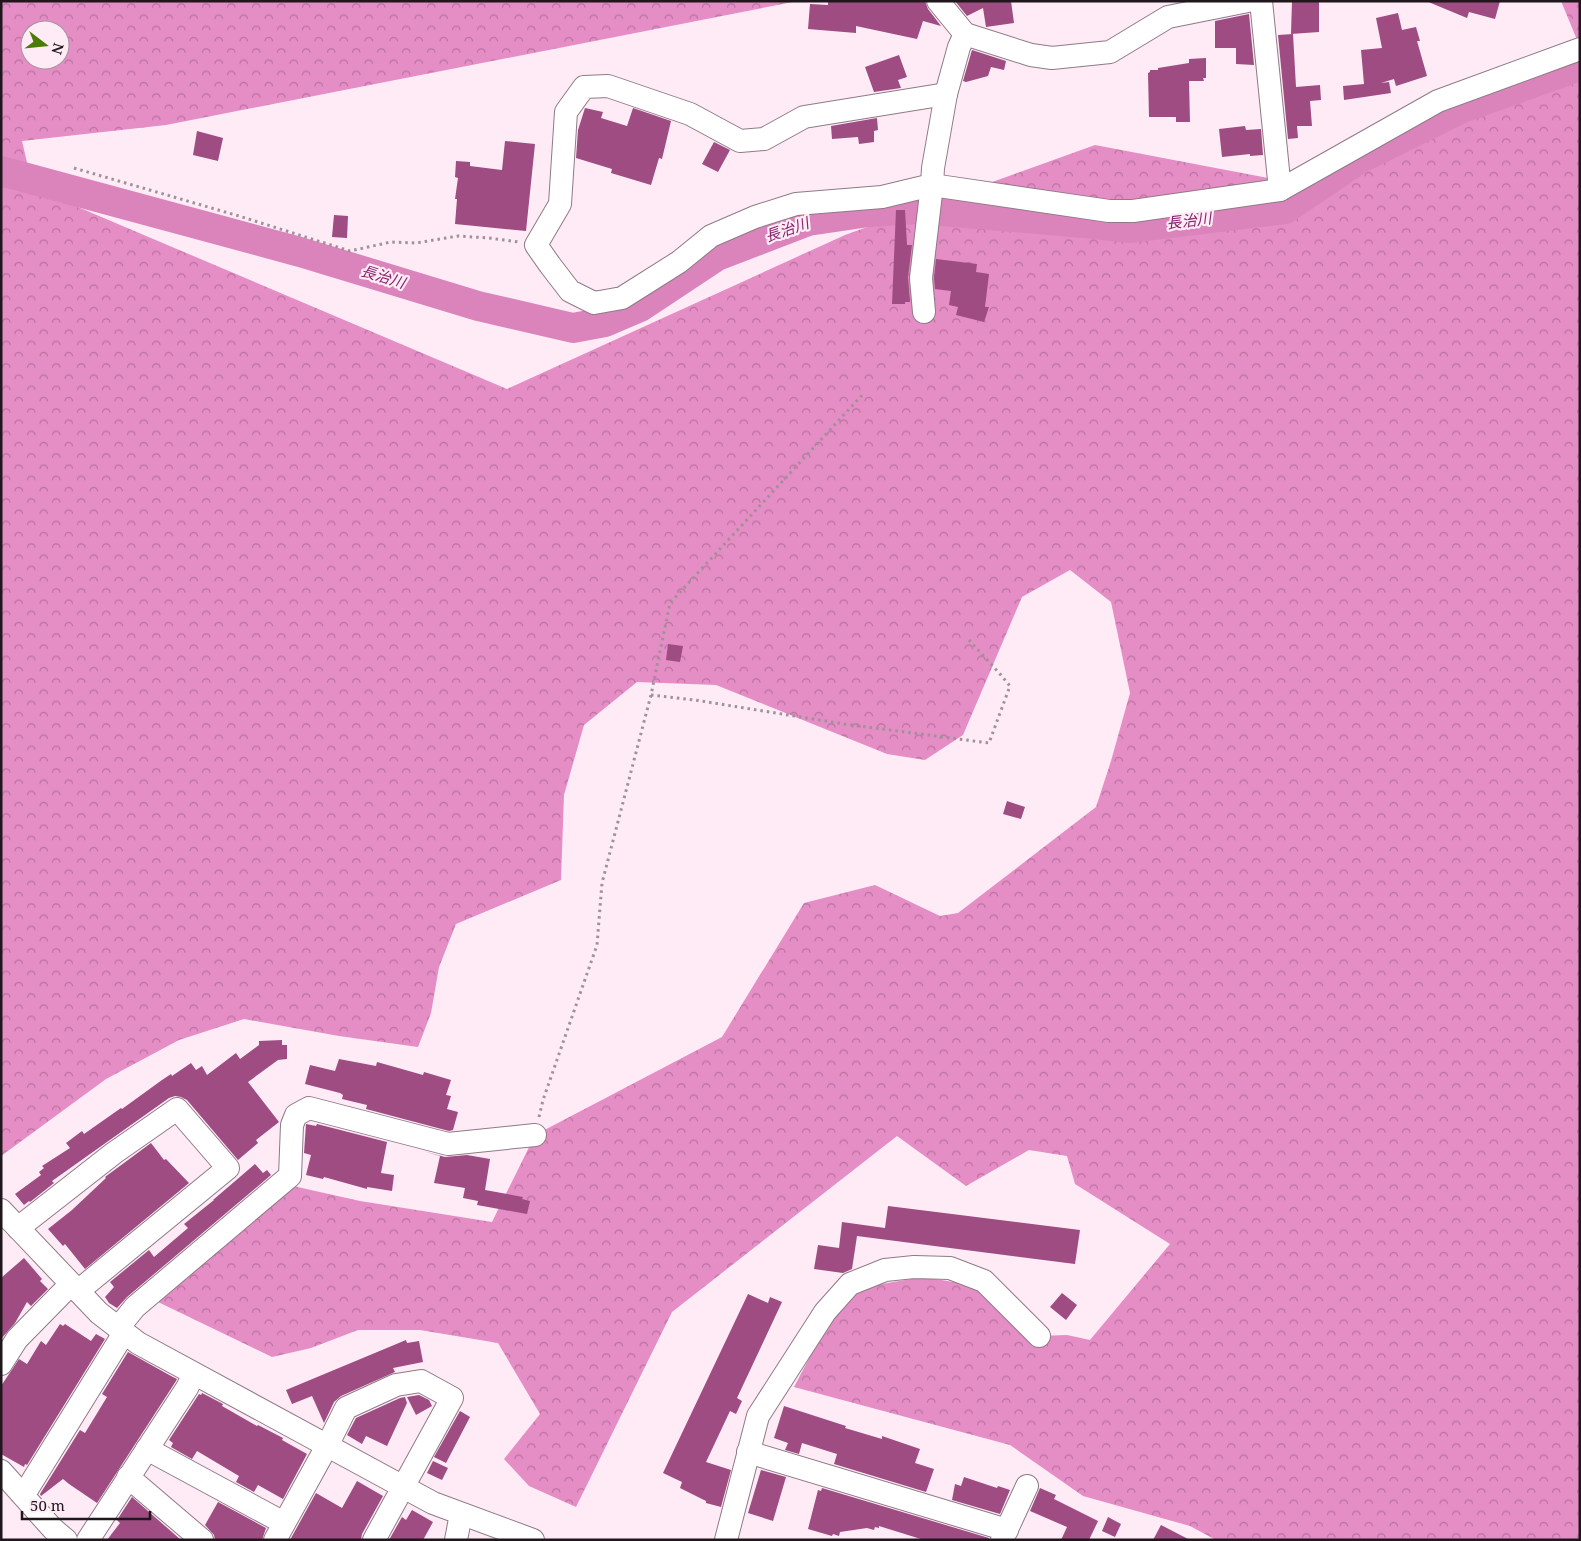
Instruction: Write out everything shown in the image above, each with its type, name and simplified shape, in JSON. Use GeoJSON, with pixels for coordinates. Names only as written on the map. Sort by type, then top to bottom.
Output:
{"type":"FeatureCollection","features":[{"type":"Feature","properties":{"kind":"street"},"geometry":{"type":"LineString","coordinates":[[938,1],[966,34],[1031,55],[1052,58],[1110,52],[1168,17],[1239,2]]}},
{"type":"Feature","properties":{"kind":"street"},"geometry":{"type":"LineString","coordinates":[[1261,1],[1280,190]]}},
{"type":"Feature","properties":{"kind":"street"},"geometry":{"type":"LineString","coordinates":[[924,312],[921,278],[933,168],[946,94],[959,47],[966,34]]}},
{"type":"Feature","properties":{"kind":"street"},"geometry":{"type":"LineString","coordinates":[[946,94],[804,117],[764,139],[740,141],[690,114],[608,86],[584,87],[566,112],[560,204],[536,244],[570,291],[594,303],[622,298],[680,262],[711,236],[754,217],[796,204],[882,197],[932,185],[1108,211],[1133,211],[1280,190],[1438,101],[1580,49]]}},
{"type":"Feature","properties":{"kind":"street"},"geometry":{"type":"LineString","coordinates":[[22,1494],[28,1488],[115,1345],[121,1330],[135,1307],[290,1176],[292,1125],[296,1115],[310,1108],[448,1144],[535,1135]]}},
{"type":"Feature","properties":{"kind":"street"},"geometry":{"type":"LineString","coordinates":[[1,1364],[17,1339],[74,1288],[228,1168],[177,1110],[114,1153],[18,1228]]}},
{"type":"Feature","properties":{"kind":"street"},"geometry":{"type":"LineString","coordinates":[[1,1210],[99,1313],[138,1343],[433,1503],[530,1539]]}},
{"type":"Feature","properties":{"kind":"street"},"geometry":{"type":"LineString","coordinates":[[726,1540],[758,1416],[825,1312],[850,1284],[885,1270],[914,1267],[950,1268],[984,1281],[1039,1336]]}},
{"type":"Feature","properties":{"kind":"street"},"geometry":{"type":"LineString","coordinates":[[88,1540],[187,1388],[194,1374]]}},
{"type":"Feature","properties":{"kind":"street"},"geometry":{"type":"LineString","coordinates":[[147,1449],[280,1532],[346,1408],[396,1385],[420,1381],[452,1398],[374,1540]]}},
{"type":"Feature","properties":{"kind":"street"},"geometry":{"type":"LineString","coordinates":[[748,1452],[1004,1535],[1027,1486]]}},
{"type":"Feature","properties":{"kind":"street"},"geometry":{"type":"LineString","coordinates":[[1,1471],[66,1540]]}},
{"type":"Feature","properties":{"kind":"street"},"geometry":{"type":"LineString","coordinates":[[128,1477],[202,1540]]}},
{"type":"Feature","properties":{"kind":"street"},"geometry":{"type":"LineString","coordinates":[[456,1540],[461,1514]]}},
{"type":"Feature","properties":{"kind":"path"},"geometry":{"type":"LineString","coordinates":[[74,168],[239,216],[350,251],[391,242],[416,243],[458,236],[536,244]]}},
{"type":"Feature","properties":{"kind":"path"},"geometry":{"type":"LineString","coordinates":[[535,1135],[543,1100],[597,945],[602,882],[651,695],[670,603],[864,393]]}},
{"type":"Feature","properties":{"kind":"path"},"geometry":{"type":"LineString","coordinates":[[651,695],[695,700],[844,724],[989,743],[1010,686],[969,640]]}},
{"type":"Feature","properties":{"kind":"green space"},"geometry":{"type":"Polygon","coordinates":[[[1,1],[798,1],[166,125],[22,141],[33,188],[507,389],[845,235],[1095,145],[1305,185],[1359,171],[1580,53],[1580,1540],[1216,1540],[1190,1526],[1083,1496],[1010,1445],[794,1387],[823,1332],[844,1300],[876,1285],[923,1277],[972,1285],[1039,1336],[1067,1335],[1090,1340],[1170,1244],[1075,1184],[1067,1156],[1029,1150],[966,1186],[897,1136],[672,1312],[576,1507],[529,1486],[504,1459],[540,1414],[498,1343],[420,1330],[358,1330],[311,1348],[272,1357],[156,1301],[293,1186],[360,1201],[492,1222],[535,1135],[722,1037],[804,903],[875,885],[940,916],[958,913],[1096,807],[1130,693],[1111,602],[1070,570],[1022,597],[963,735],[925,760],[887,754],[716,685],[637,682],[584,725],[564,795],[561,880],[456,924],[439,967],[431,1013],[418,1047],[339,1036],[244,1019],[179,1040],[106,1079],[1,1156],[1,1]]]}},
{"type":"Feature","properties":{"kind":"green space"},"geometry":{"type":"Polygon","coordinates":[[[1561,1],[1580,1],[1580,47],[1561,1]]]}},
{"type":"Feature","properties":{"kind":"building"},"geometry":{"type":"Polygon","coordinates":[[[828,1],[925,1],[928,9],[941,26],[923,21],[917,39],[856,26],[856,33],[808,29],[810,4],[828,5],[828,1]]]}},
{"type":"Feature","properties":{"kind":"building"},"geometry":{"type":"Polygon","coordinates":[[[955,1],[1011,1],[1014,23],[986,27],[983,8],[967,16],[955,1]]]}},
{"type":"Feature","properties":{"kind":"building"},"geometry":{"type":"Polygon","coordinates":[[[1292,1],[1319,1],[1319,32],[1291,34],[1292,1]]]}},
{"type":"Feature","properties":{"kind":"building"},"geometry":{"type":"Polygon","coordinates":[[[1426,1],[1500,1],[1495,19],[1469,12],[1467,18],[1426,1]]]}},
{"type":"Feature","properties":{"kind":"building"},"geometry":{"type":"Polygon","coordinates":[[[1398,13],[1402,30],[1416,27],[1420,41],[1417,41],[1427,76],[1396,86],[1394,79],[1381,83],[1389,82],[1391,93],[1344,100],[1343,86],[1364,84],[1361,50],[1382,48],[1376,18],[1398,13]]]}},
{"type":"Feature","properties":{"kind":"building"},"geometry":{"type":"Polygon","coordinates":[[[1249,14],[1254,65],[1236,64],[1236,48],[1215,48],[1215,21],[1249,14]]]}},
{"type":"Feature","properties":{"kind":"building"},"geometry":{"type":"Polygon","coordinates":[[[1293,34],[1296,87],[1320,85],[1321,100],[1310,101],[1312,126],[1297,126],[1298,138],[1288,139],[1278,35],[1293,34]]]}},
{"type":"Feature","properties":{"kind":"building"},"geometry":{"type":"Polygon","coordinates":[[[972,50],[1006,61],[1004,70],[991,67],[988,76],[966,82],[963,81],[972,50]]]}},
{"type":"Feature","properties":{"kind":"building"},"geometry":{"type":"Polygon","coordinates":[[[899,55],[907,77],[898,80],[901,88],[874,92],[865,67],[899,55]]]}},
{"type":"Feature","properties":{"kind":"building"},"geometry":{"type":"Polygon","coordinates":[[[1206,58],[1206,78],[1203,78],[1204,81],[1189,81],[1190,122],[1176,122],[1176,117],[1149,117],[1148,73],[1150,70],[1189,63],[1189,59],[1206,58]]]}},
{"type":"Feature","properties":{"kind":"building"},"geometry":{"type":"Polygon","coordinates":[[[585,108],[603,112],[601,118],[627,126],[633,108],[671,121],[662,159],[659,158],[651,185],[611,173],[612,169],[576,158],[578,130],[585,108]]]}},
{"type":"Feature","properties":{"kind":"building"},"geometry":{"type":"Polygon","coordinates":[[[877,118],[878,130],[874,131],[874,142],[859,144],[858,137],[832,139],[831,126],[877,118]]]}},
{"type":"Feature","properties":{"kind":"building"},"geometry":{"type":"Polygon","coordinates":[[[1245,126],[1246,130],[1261,129],[1263,155],[1250,156],[1250,154],[1222,157],[1219,129],[1245,126]]]}},
{"type":"Feature","properties":{"kind":"building"},"geometry":{"type":"Polygon","coordinates":[[[197,131],[223,138],[218,161],[193,155],[197,131]]]}},
{"type":"Feature","properties":{"kind":"building"},"geometry":{"type":"Polygon","coordinates":[[[505,141],[535,144],[526,231],[455,224],[457,199],[455,199],[458,178],[455,177],[456,161],[470,162],[470,166],[502,170],[505,141]]]}},
{"type":"Feature","properties":{"kind":"building"},"geometry":{"type":"Polygon","coordinates":[[[714,142],[730,150],[718,172],[702,164],[714,142]]]}},
{"type":"Feature","properties":{"kind":"building"},"geometry":{"type":"Polygon","coordinates":[[[896,210],[905,210],[907,245],[912,245],[908,277],[910,302],[905,302],[905,304],[892,304],[896,210]]]}},
{"type":"Feature","properties":{"kind":"building"},"geometry":{"type":"Polygon","coordinates":[[[334,215],[348,216],[347,238],[332,237],[334,215]]]}},
{"type":"Feature","properties":{"kind":"building"},"geometry":{"type":"Polygon","coordinates":[[[936,259],[977,264],[976,272],[989,274],[985,307],[989,307],[984,322],[956,315],[958,307],[949,305],[951,291],[935,289],[936,259]]]}},
{"type":"Feature","properties":{"kind":"building"},"geometry":{"type":"Polygon","coordinates":[[[668,644],[683,646],[680,662],[666,660],[668,644]]]}},
{"type":"Feature","properties":{"kind":"building"},"geometry":{"type":"Polygon","coordinates":[[[1007,801],[1025,807],[1021,819],[1003,814],[1007,801]]]}},
{"type":"Feature","properties":{"kind":"building"},"geometry":{"type":"Polygon","coordinates":[[[282,1040],[282,1045],[287,1045],[287,1059],[278,1060],[248,1082],[279,1122],[256,1140],[258,1143],[238,1160],[187,1100],[175,1096],[169,1098],[52,1181],[54,1183],[30,1202],[24,1205],[15,1194],[41,1175],[39,1172],[44,1168],[42,1166],[70,1148],[66,1143],[82,1131],[84,1134],[171,1074],[172,1076],[191,1063],[196,1070],[202,1066],[207,1075],[236,1053],[240,1059],[259,1045],[259,1041],[282,1040]]]}},
{"type":"Feature","properties":{"kind":"building"},"geometry":{"type":"Polygon","coordinates":[[[339,1059],[376,1066],[377,1062],[423,1075],[424,1072],[451,1080],[446,1095],[451,1096],[447,1109],[458,1112],[453,1130],[449,1131],[366,1109],[367,1105],[342,1099],[343,1095],[340,1093],[305,1084],[310,1065],[335,1071],[339,1059]]]}},
{"type":"Feature","properties":{"kind":"building"},"geometry":{"type":"Polygon","coordinates":[[[306,1124],[316,1126],[317,1124],[387,1142],[381,1173],[394,1175],[392,1191],[367,1187],[367,1189],[324,1177],[323,1179],[306,1175],[311,1155],[304,1153],[306,1124]]]}},
{"type":"Feature","properties":{"kind":"building"},"geometry":{"type":"Polygon","coordinates":[[[151,1143],[164,1160],[166,1159],[189,1183],[85,1269],[65,1244],[63,1246],[48,1229],[72,1210],[105,1177],[151,1143]]]}},
{"type":"Feature","properties":{"kind":"building"},"geometry":{"type":"Polygon","coordinates":[[[423,1151],[445,1157],[467,1155],[490,1159],[485,1190],[523,1197],[522,1199],[530,1201],[527,1214],[477,1205],[478,1201],[463,1198],[465,1188],[434,1183],[440,1156],[423,1151]]]}},
{"type":"Feature","properties":{"kind":"building"},"geometry":{"type":"Polygon","coordinates":[[[255,1164],[263,1173],[267,1170],[271,1175],[127,1297],[117,1308],[109,1303],[105,1297],[114,1287],[110,1282],[149,1250],[154,1257],[188,1228],[184,1224],[255,1164]]]}},
{"type":"Feature","properties":{"kind":"building"},"geometry":{"type":"Polygon","coordinates":[[[888,1206],[1080,1230],[1075,1264],[857,1236],[852,1269],[843,1273],[814,1269],[818,1245],[839,1248],[842,1222],[885,1228],[888,1206]]]}},
{"type":"Feature","properties":{"kind":"building"},"geometry":{"type":"Polygon","coordinates":[[[24,1258],[48,1289],[31,1306],[27,1302],[15,1323],[1,1339],[1,1278],[24,1258]]]}},
{"type":"Feature","properties":{"kind":"building"},"geometry":{"type":"Polygon","coordinates":[[[1062,1293],[1077,1305],[1066,1320],[1050,1307],[1062,1293]]]}},
{"type":"Feature","properties":{"kind":"building"},"geometry":{"type":"Polygon","coordinates":[[[748,1294],[768,1303],[770,1297],[782,1302],[737,1398],[742,1401],[736,1414],[730,1411],[706,1462],[731,1470],[721,1507],[706,1503],[706,1501],[680,1488],[682,1482],[663,1473],[748,1294]]]}},
{"type":"Feature","properties":{"kind":"building"},"geometry":{"type":"Polygon","coordinates":[[[60,1324],[63,1326],[65,1324],[91,1341],[96,1334],[105,1339],[24,1467],[1,1454],[1,1386],[19,1359],[27,1364],[41,1341],[46,1345],[60,1324]]]}},
{"type":"Feature","properties":{"kind":"building"},"geometry":{"type":"Polygon","coordinates":[[[406,1340],[407,1343],[419,1341],[423,1362],[393,1368],[395,1372],[341,1396],[334,1402],[324,1423],[312,1396],[292,1404],[286,1390],[406,1340]]]}},
{"type":"Feature","properties":{"kind":"building"},"geometry":{"type":"Polygon","coordinates":[[[128,1352],[177,1379],[176,1381],[97,1503],[63,1479],[41,1496],[40,1494],[80,1430],[85,1433],[107,1397],[102,1394],[128,1352]]]}},
{"type":"Feature","properties":{"kind":"building"},"geometry":{"type":"Polygon","coordinates":[[[202,1393],[257,1426],[283,1438],[282,1440],[307,1454],[283,1499],[258,1485],[254,1492],[236,1482],[239,1476],[197,1451],[192,1459],[171,1447],[173,1443],[169,1440],[199,1394],[201,1395],[202,1393]]]}},
{"type":"Feature","properties":{"kind":"building"},"geometry":{"type":"Polygon","coordinates":[[[419,1395],[429,1400],[432,1406],[416,1415],[407,1397],[419,1395]]]}},
{"type":"Feature","properties":{"kind":"building"},"geometry":{"type":"Polygon","coordinates":[[[405,1397],[407,1403],[387,1446],[366,1436],[362,1444],[347,1435],[356,1418],[405,1397]]]}},
{"type":"Feature","properties":{"kind":"building"},"geometry":{"type":"Polygon","coordinates":[[[784,1406],[846,1426],[845,1428],[882,1439],[882,1436],[920,1449],[915,1463],[934,1469],[926,1492],[834,1464],[837,1454],[802,1443],[799,1454],[785,1450],[788,1443],[774,1438],[784,1406]]]}},
{"type":"Feature","properties":{"kind":"building"},"geometry":{"type":"Polygon","coordinates":[[[460,1411],[470,1417],[446,1463],[434,1457],[460,1411]]]}},
{"type":"Feature","properties":{"kind":"building"},"geometry":{"type":"Polygon","coordinates":[[[433,1461],[448,1468],[442,1480],[427,1473],[433,1461]]]}},
{"type":"Feature","properties":{"kind":"building"},"geometry":{"type":"Polygon","coordinates":[[[761,1470],[786,1477],[773,1521],[748,1513],[761,1470]]]}},
{"type":"Feature","properties":{"kind":"building"},"geometry":{"type":"Polygon","coordinates":[[[964,1477],[997,1488],[998,1486],[1010,1490],[1000,1514],[952,1500],[955,1484],[961,1486],[964,1477]]]}},
{"type":"Feature","properties":{"kind":"building"},"geometry":{"type":"Polygon","coordinates":[[[357,1481],[383,1496],[362,1534],[361,1540],[290,1540],[316,1493],[342,1508],[357,1481]]]}},
{"type":"Feature","properties":{"kind":"building"},"geometry":{"type":"Polygon","coordinates":[[[822,1488],[989,1538],[989,1540],[924,1540],[879,1526],[879,1528],[875,1527],[874,1530],[867,1528],[840,1532],[839,1536],[833,1534],[832,1536],[808,1529],[818,1490],[821,1491],[822,1488]]]}},
{"type":"Feature","properties":{"kind":"building"},"geometry":{"type":"Polygon","coordinates":[[[1040,1488],[1056,1495],[1054,1499],[1098,1521],[1089,1540],[1061,1540],[1067,1527],[1030,1511],[1040,1488]]]}},
{"type":"Feature","properties":{"kind":"building"},"geometry":{"type":"Polygon","coordinates":[[[132,1497],[181,1540],[107,1540],[120,1523],[117,1520],[132,1497]]]}},
{"type":"Feature","properties":{"kind":"building"},"geometry":{"type":"Polygon","coordinates":[[[218,1502],[266,1528],[262,1540],[215,1540],[214,1535],[205,1525],[218,1502]]]}},
{"type":"Feature","properties":{"kind":"building"},"geometry":{"type":"Polygon","coordinates":[[[412,1510],[433,1522],[423,1540],[389,1540],[402,1517],[406,1520],[412,1510]]]}},
{"type":"Feature","properties":{"kind":"building"},"geometry":{"type":"Polygon","coordinates":[[[1108,1517],[1121,1524],[1115,1537],[1102,1531],[1108,1517]]]}},
{"type":"Feature","properties":{"kind":"building"},"geometry":{"type":"Polygon","coordinates":[[[1161,1525],[1190,1540],[1153,1540],[1161,1525]]]}},
{"type":"Feature","properties":{"kind":"waterway","name":"長治川"},"geometry":{"type":"LineString","coordinates":[[1,171],[300,252],[478,306],[573,328],[605,322],[640,307],[717,256],[808,221],[869,212],[918,209],[1129,228],[1285,209],[1359,159],[1462,108],[1580,66]]}}]}
